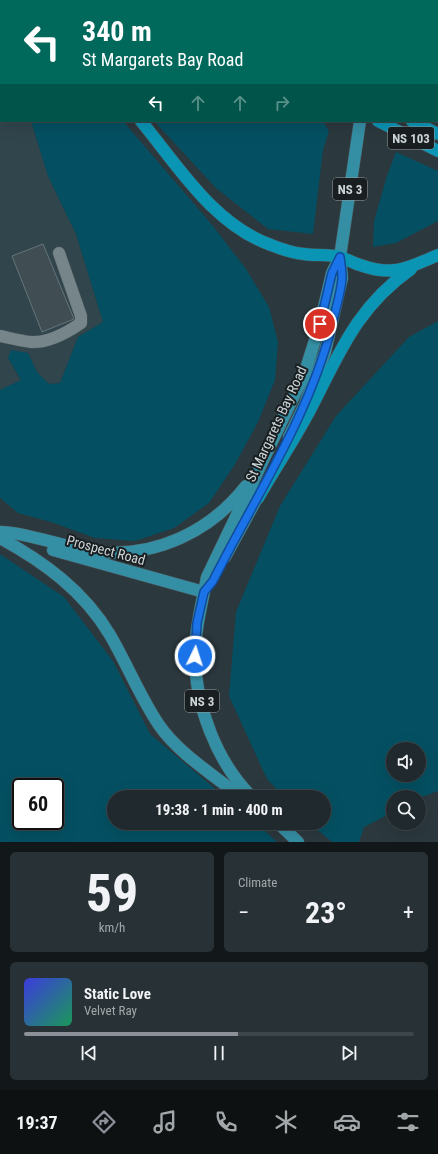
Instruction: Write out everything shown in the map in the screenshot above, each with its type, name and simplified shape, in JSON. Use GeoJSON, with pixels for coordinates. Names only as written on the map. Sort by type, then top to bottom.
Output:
{"type":"FeatureCollection","features":[{"type":"Feature","properties":{"kind":"highway"},"geometry":{"type":"LineString","coordinates":[[142,122],[201,194],[221,215],[242,231],[272,246],[301,254],[340,257],[358,265],[388,271],[406,269],[438,255]]}},
{"type":"Feature","properties":{"kind":"highway","name":"NS 103"},"geometry":{"type":"LineString","coordinates":[[381,122],[438,151]]}},
{"type":"Feature","properties":{"kind":"highway","name":"NS 103"},"geometry":{"type":"LineString","coordinates":[[414,122],[438,134]]}},
{"type":"Feature","properties":{"kind":"highway"},"geometry":{"type":"LineString","coordinates":[[258,498],[311,409],[354,325],[368,307],[385,290],[422,262]]}},
{"type":"Feature","properties":{"kind":"main road","name":"St Margarets Bay Road"},"geometry":{"type":"LineString","coordinates":[[204,592],[213,581],[258,498],[292,432],[317,374],[330,333],[342,278],[340,257],[360,122]]}},
{"type":"Feature","properties":{"kind":"main road","name":"St Margarets Bay Road"},"geometry":{"type":"LineString","coordinates":[[246,790],[234,776],[218,751],[203,709],[195,656],[197,623],[207,577],[304,375],[320,324],[332,273],[340,257]]}},
{"type":"Feature","properties":{"kind":"main road"},"geometry":{"type":"LineString","coordinates":[[0,532],[96,552],[130,552],[163,545],[194,532],[221,513],[245,488],[264,460]]}},
{"type":"Feature","properties":{"kind":"main road"},"geometry":{"type":"LineString","coordinates":[[0,537],[52,570],[89,605],[109,633],[160,727],[197,762],[232,790]]}},
{"type":"Feature","properties":{"kind":"main road","name":"Prospect Road"},"geometry":{"type":"LineString","coordinates":[[0,537],[204,592]]}},
{"type":"Feature","properties":{"kind":"main road"},"geometry":{"type":"LineString","coordinates":[[283,830],[294,839]]}},
{"type":"Feature","properties":{"kind":"main road"},"geometry":{"type":"LineString","coordinates":[[285,830],[294,839]]}},
{"type":"Feature","properties":{"kind":"lane"},"geometry":{"type":"LineString","coordinates":[[0,336],[31,342],[40,341],[70,331],[81,323],[81,316],[59,253]]}},
{"type":"Feature","properties":{"kind":"shaded area"},"geometry":{"type":"Polygon","coordinates":[[[0,122],[31,122],[48,176],[76,234],[103,322],[78,337],[60,383],[49,384],[37,372],[28,353],[8,358],[21,381],[0,390],[0,122]]]}},
{"type":"Feature","properties":{"kind":"shaded area"},"geometry":{"type":"Polygon","coordinates":[[[31,122],[124,122],[213,226],[246,269],[269,307],[278,342],[275,380],[258,422],[234,466],[209,503],[174,528],[135,541],[95,538],[51,522],[18,513],[0,498],[0,390],[21,380],[8,358],[11,350],[28,353],[37,372],[49,384],[60,383],[78,337],[103,322],[76,234],[48,176],[31,122]]]}},
{"type":"Feature","properties":{"kind":"shaded area"},"geometry":{"type":"Polygon","coordinates":[[[155,122],[324,122],[329,131],[323,150],[313,234],[268,229],[216,188],[155,122]]]}},
{"type":"Feature","properties":{"kind":"shaded area"},"geometry":{"type":"Polygon","coordinates":[[[396,152],[438,171],[438,221],[396,243],[373,247],[374,221],[387,176],[396,152]]]}},
{"type":"Feature","properties":{"kind":"shaded area"},"geometry":{"type":"Polygon","coordinates":[[[438,321],[438,791],[426,795],[426,790],[386,790],[386,816],[364,827],[359,842],[332,842],[317,830],[331,830],[331,790],[277,790],[267,779],[229,696],[236,612],[280,506],[336,416],[409,337],[438,321]]]}},
{"type":"Feature","properties":{"kind":"shaded area"},"geometry":{"type":"Polygon","coordinates":[[[0,554],[64,597],[113,661],[150,734],[217,790],[107,790],[107,830],[264,830],[277,842],[0,842],[0,554]]]}},
{"type":"Feature","properties":{"kind":"building"},"geometry":{"type":"Polygon","coordinates":[[[43,244],[74,319],[42,332],[12,256],[43,244]]]}},
{"type":"Feature","properties":{"kind":"route"},"geometry":{"type":"LineString","coordinates":[[195,656],[197,623],[204,592],[213,581],[258,498],[292,432],[317,374],[330,333],[342,278],[340,257],[332,273],[320,324]]}}]}
